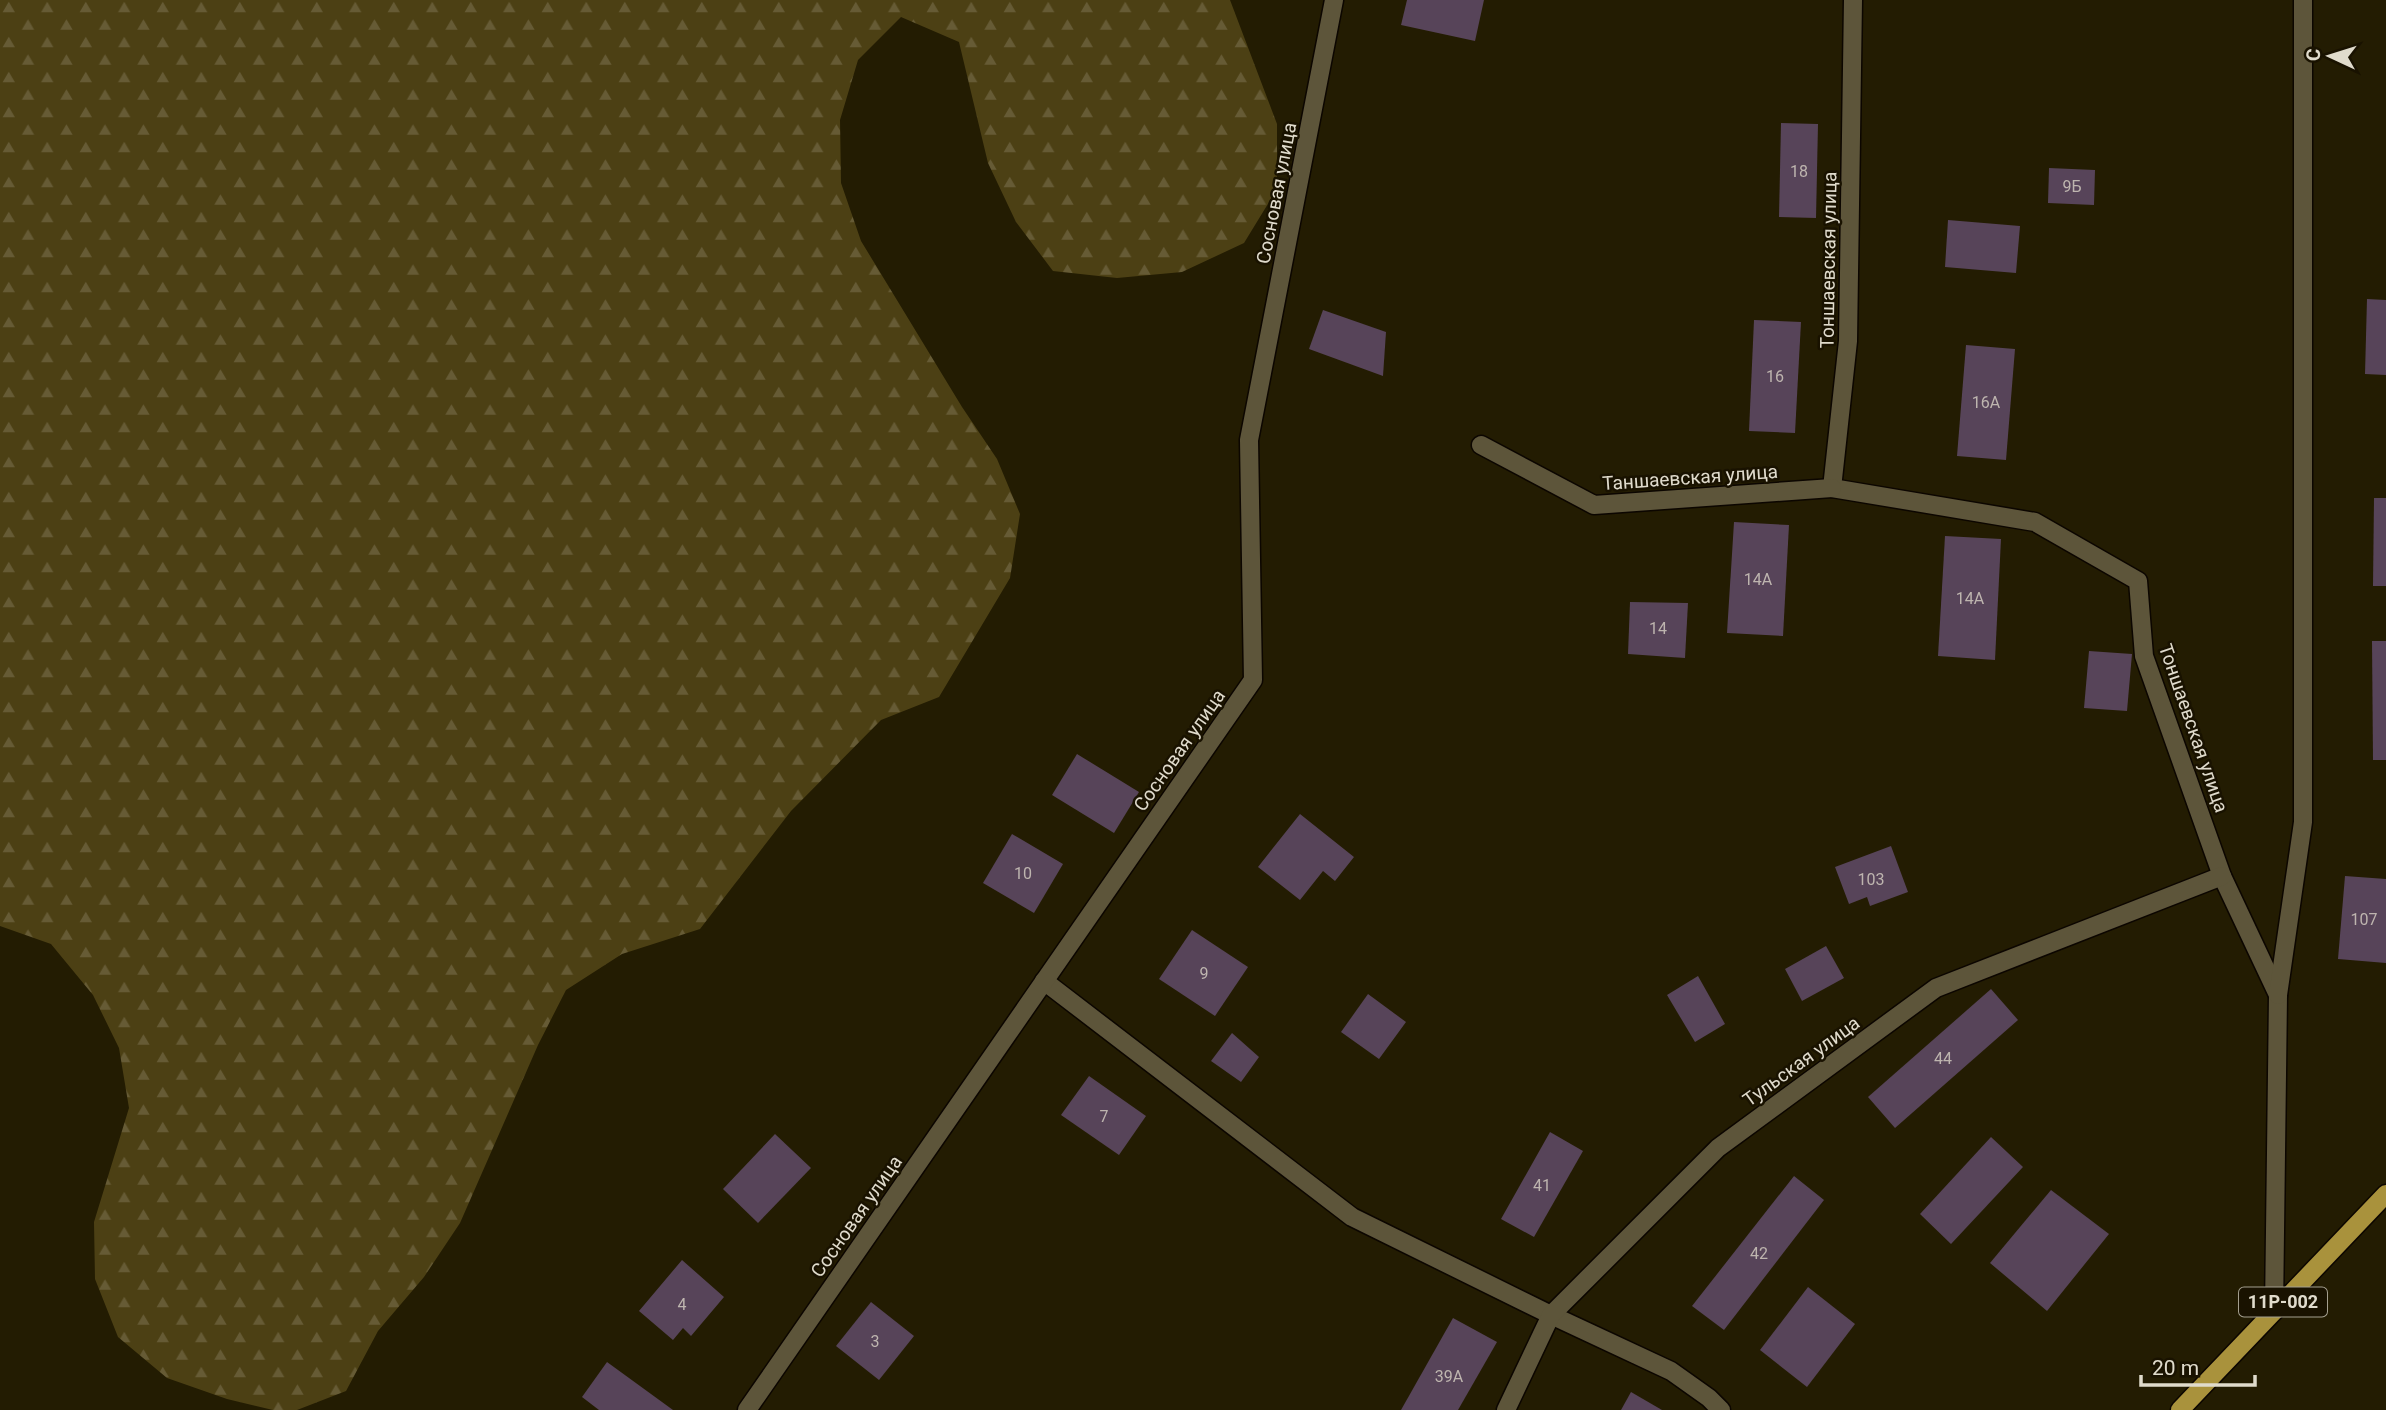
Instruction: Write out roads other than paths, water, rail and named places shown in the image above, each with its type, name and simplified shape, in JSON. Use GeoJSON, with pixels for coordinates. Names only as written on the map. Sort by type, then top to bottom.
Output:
{"type":"FeatureCollection","features":[{"type":"Feature","properties":{"kind":"main road","name":"11Р-002"},"geometry":{"type":"LineString","coordinates":[[2180,1410],[2386,1194]]}},
{"type":"Feature","properties":{"kind":"street","name":"Сосновая улица"},"geometry":{"type":"LineString","coordinates":[[747,1410],[1253,680],[1249,440],[1334,0]]}},
{"type":"Feature","properties":{"kind":"street","name":"Тоншаевская улица"},"geometry":{"type":"LineString","coordinates":[[1853,0],[1848,341],[1832,488],[2035,522],[2138,581],[2144,656],[2222,876],[2278,995],[2274,1311]]}},
{"type":"Feature","properties":{"kind":"street"},"geometry":{"type":"LineString","coordinates":[[2278,995],[2303,822],[2303,0]]}},
{"type":"Feature","properties":{"kind":"street","name":"Таншаевская улица"},"geometry":{"type":"LineString","coordinates":[[1481,445],[1594,505],[1832,488]]}},
{"type":"Feature","properties":{"kind":"street","name":"Тульская улица"},"geometry":{"type":"LineString","coordinates":[[1506,1410],[1551,1315],[1718,1148],[1936,988],[2222,876]]}},
{"type":"Feature","properties":{"kind":"street"},"geometry":{"type":"LineString","coordinates":[[1044,981],[1352,1217],[1671,1371],[1721,1410]]}}]}
